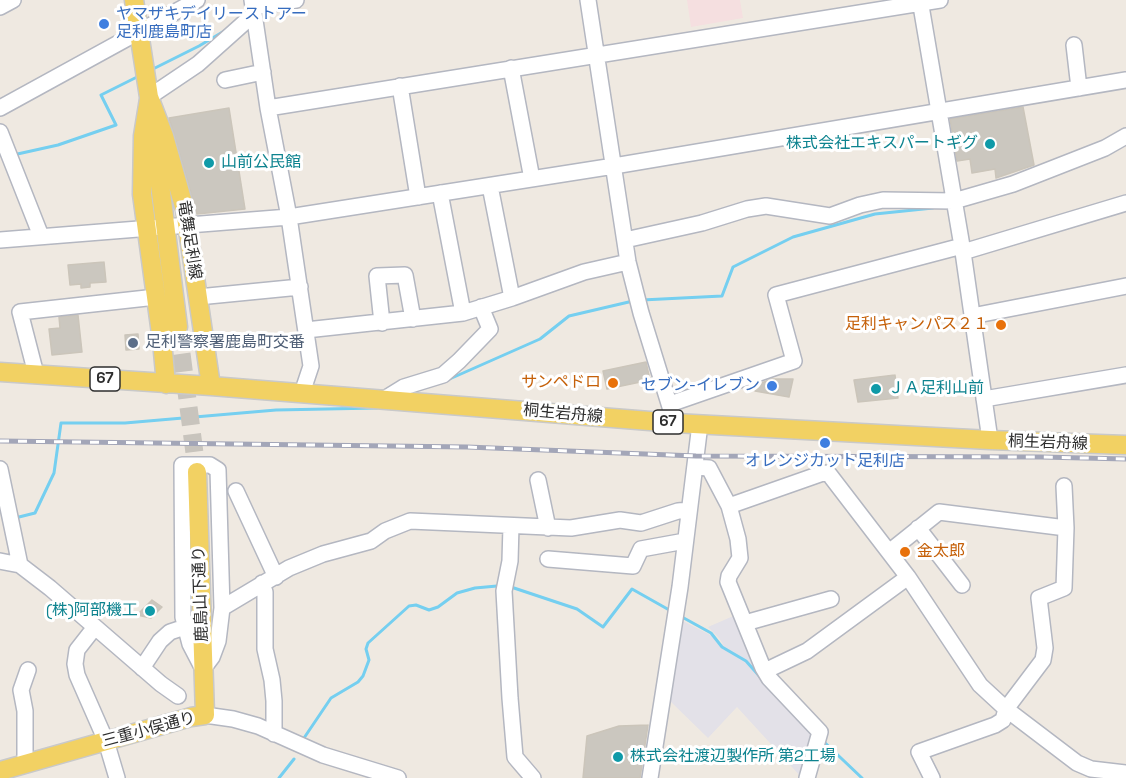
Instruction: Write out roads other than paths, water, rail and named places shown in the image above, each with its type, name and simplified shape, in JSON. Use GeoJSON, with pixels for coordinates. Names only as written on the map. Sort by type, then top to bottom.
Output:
{"type":"FeatureCollection","features":[{"type":"Feature","properties":{"kind":"main road","name":"竜舞足利線"},"geometry":{"type":"LineString","coordinates":[[134,0],[149,97],[174,166],[188,224],[211,386]]}},
{"type":"Feature","properties":{"kind":"main road","name":"竜舞足利線"},"geometry":{"type":"LineString","coordinates":[[149,97],[143,136],[142,194],[166,384]]}},
{"type":"Feature","properties":{"kind":"main road"},"geometry":{"type":"LineString","coordinates":[[149,97],[178,327]]}},
{"type":"Feature","properties":{"kind":"main road","name":"桐生岩舟線"},"geometry":{"type":"LineString","coordinates":[[0,372],[211,386],[675,423],[1126,446]]}},
{"type":"Feature","properties":{"kind":"main road","name":"鹿島山下通り"},"geometry":{"type":"LineString","coordinates":[[197,472],[205,715]]}},
{"type":"Feature","properties":{"kind":"main road","name":"三重小俣通り"},"geometry":{"type":"LineString","coordinates":[[0,771],[205,715]]}},
{"type":"Feature","properties":{"kind":"street"},"geometry":{"type":"LineString","coordinates":[[0,7],[14,0]]}},
{"type":"Feature","properties":{"kind":"street"},"geometry":{"type":"LineString","coordinates":[[0,108],[197,0]]}},
{"type":"Feature","properties":{"kind":"street"},"geometry":{"type":"LineString","coordinates":[[149,97],[198,64],[253,7],[296,0]]}},
{"type":"Feature","properties":{"kind":"street"},"geometry":{"type":"LineString","coordinates":[[588,0],[628,261],[640,313],[675,423]]}},
{"type":"Feature","properties":{"kind":"street"},"geometry":{"type":"LineString","coordinates":[[268,108],[940,0]]}},
{"type":"Feature","properties":{"kind":"street"},"geometry":{"type":"LineString","coordinates":[[920,2],[963,249],[990,440]]}},
{"type":"Feature","properties":{"kind":"street"},"geometry":{"type":"LineString","coordinates":[[253,7],[268,108],[289,217],[311,366],[302,393]]}},
{"type":"Feature","properties":{"kind":"street"},"geometry":{"type":"LineString","coordinates":[[1074,45],[1080,88]]}},
{"type":"Feature","properties":{"kind":"street"},"geometry":{"type":"LineString","coordinates":[[511,68],[532,179]]}},
{"type":"Feature","properties":{"kind":"street"},"geometry":{"type":"LineString","coordinates":[[225,80],[262,72]]}},
{"type":"Feature","properties":{"kind":"street"},"geometry":{"type":"LineString","coordinates":[[0,240],[165,225],[289,217],[614,166],[1126,80]]}},
{"type":"Feature","properties":{"kind":"street"},"geometry":{"type":"LineString","coordinates":[[400,86],[418,197]]}},
{"type":"Feature","properties":{"kind":"street"},"geometry":{"type":"LineString","coordinates":[[0,132],[41,236]]}},
{"type":"Feature","properties":{"kind":"street"},"geometry":{"type":"LineString","coordinates":[[625,240],[766,206],[830,216],[866,203],[883,200],[954,201],[1013,184],[1105,148],[1126,136]]}},
{"type":"Feature","properties":{"kind":"street"},"geometry":{"type":"LineString","coordinates":[[490,186],[512,298]]}},
{"type":"Feature","properties":{"kind":"street"},"geometry":{"type":"LineString","coordinates":[[440,193],[463,313]]}},
{"type":"Feature","properties":{"kind":"street"},"geometry":{"type":"LineString","coordinates":[[669,404],[794,361],[776,295],[963,249],[1126,202]]}},
{"type":"Feature","properties":{"kind":"street"},"geometry":{"type":"LineString","coordinates":[[306,330],[463,313],[584,272],[628,261]]}},
{"type":"Feature","properties":{"kind":"street"},"geometry":{"type":"LineString","coordinates":[[382,323],[377,276],[405,275],[413,319]]}},
{"type":"Feature","properties":{"kind":"street"},"geometry":{"type":"LineString","coordinates":[[972,316],[1126,286]]}},
{"type":"Feature","properties":{"kind":"street"},"geometry":{"type":"LineString","coordinates":[[198,297],[300,287]]}},
{"type":"Feature","properties":{"kind":"street"},"geometry":{"type":"LineString","coordinates":[[36,374],[20,312],[156,297]]}},
{"type":"Feature","properties":{"kind":"street"},"geometry":{"type":"LineString","coordinates":[[383,400],[404,387],[443,375],[459,361],[490,329],[481,307]]}},
{"type":"Feature","properties":{"kind":"street"},"geometry":{"type":"LineString","coordinates":[[984,399],[1126,375]]}},
{"type":"Feature","properties":{"kind":"street"},"geometry":{"type":"LineString","coordinates":[[650,778],[680,587],[700,424]]}},
{"type":"Feature","properties":{"kind":"street"},"geometry":{"type":"LineString","coordinates":[[182,465],[210,465],[218,470],[222,608],[218,641],[212,657],[203,669],[190,644],[183,616],[182,465]]}},
{"type":"Feature","properties":{"kind":"street"},"geometry":{"type":"LineString","coordinates":[[695,468],[709,468],[729,506],[738,539],[740,558],[728,582],[765,671],[820,732],[807,778]]}},
{"type":"Feature","properties":{"kind":"street"},"geometry":{"type":"LineString","coordinates":[[0,469],[20,565]]}},
{"type":"Feature","properties":{"kind":"street"},"geometry":{"type":"LineString","coordinates":[[729,506],[823,473],[829,474],[908,577],[980,685],[1006,709],[1077,763],[1091,769],[1126,773]]}},
{"type":"Feature","properties":{"kind":"street"},"geometry":{"type":"LineString","coordinates":[[538,480],[548,528]]}},
{"type":"Feature","properties":{"kind":"street"},"geometry":{"type":"LineString","coordinates":[[932,778],[920,752],[1003,720],[1006,709],[1043,660],[1045,648],[1039,598],[1064,588],[1066,528],[1064,486]]}},
{"type":"Feature","properties":{"kind":"street"},"geometry":{"type":"LineString","coordinates":[[236,491],[269,580],[265,592],[265,649],[274,701],[273,734]]}},
{"type":"Feature","properties":{"kind":"street"},"geometry":{"type":"LineString","coordinates":[[222,608],[307,560],[371,541],[385,531],[410,521],[548,528],[585,527],[620,519],[641,523],[678,511],[689,510]]}},
{"type":"Feature","properties":{"kind":"street"},"geometry":{"type":"LineString","coordinates":[[889,552],[939,512],[1066,528]]}},
{"type":"Feature","properties":{"kind":"street"},"geometry":{"type":"LineString","coordinates":[[511,526],[510,561],[504,591],[515,757],[533,778]]}},
{"type":"Feature","properties":{"kind":"street"},"geometry":{"type":"LineString","coordinates":[[918,528],[962,585]]}},
{"type":"Feature","properties":{"kind":"street"},"geometry":{"type":"LineString","coordinates":[[548,560],[633,566],[641,549],[685,541]]}},
{"type":"Feature","properties":{"kind":"street"},"geometry":{"type":"LineString","coordinates":[[0,561],[20,565],[178,696]]}},
{"type":"Feature","properties":{"kind":"street"},"geometry":{"type":"LineString","coordinates":[[765,671],[807,651],[908,577]]}},
{"type":"Feature","properties":{"kind":"street"},"geometry":{"type":"LineString","coordinates":[[745,623],[831,599]]}},
{"type":"Feature","properties":{"kind":"street"},"geometry":{"type":"LineString","coordinates":[[95,627],[77,650],[75,663],[77,675],[106,741],[117,778]]}},
{"type":"Feature","properties":{"kind":"street"},"geometry":{"type":"LineString","coordinates":[[142,668],[160,641],[170,632],[185,627]]}},
{"type":"Feature","properties":{"kind":"street"},"geometry":{"type":"LineString","coordinates":[[26,764],[25,711],[21,690],[28,670]]}},
{"type":"Feature","properties":{"kind":"street","name":"三重小俣通り"},"geometry":{"type":"LineString","coordinates":[[205,715],[258,726],[323,755],[353,772],[398,778]]}},
{"type":"Feature","properties":{"kind":"waterway"},"geometry":{"type":"LineString","coordinates":[[153,69],[226,30]]}},
{"type":"Feature","properties":{"kind":"waterway"},"geometry":{"type":"LineString","coordinates":[[13,155],[58,145],[116,125],[101,95],[139,76]]}},
{"type":"Feature","properties":{"kind":"waterway"},"geometry":{"type":"LineString","coordinates":[[642,300],[722,296],[733,267],[793,237],[875,214],[933,208]]}},
{"type":"Feature","properties":{"kind":"waterway"},"geometry":{"type":"LineString","coordinates":[[445,381],[540,339],[569,316],[633,301]]}},
{"type":"Feature","properties":{"kind":"waterway"},"geometry":{"type":"LineString","coordinates":[[15,518],[35,513],[54,473],[61,423],[125,423],[276,410],[377,408]]}},
{"type":"Feature","properties":{"kind":"waterway"},"geometry":{"type":"LineString","coordinates":[[304,738],[331,698],[358,682],[363,676],[369,660],[366,649],[368,643],[409,606],[416,605],[429,610],[438,607],[457,593],[475,588],[497,586]]}},
{"type":"Feature","properties":{"kind":"waterway"},"geometry":{"type":"LineString","coordinates":[[511,587],[577,609],[603,627],[632,589],[671,611]]}},
{"type":"Feature","properties":{"kind":"waterway"},"geometry":{"type":"LineString","coordinates":[[682,617],[711,633],[722,647],[746,661],[761,678]]}},
{"type":"Feature","properties":{"kind":"waterway"},"geometry":{"type":"LineString","coordinates":[[822,740],[862,778]]}},
{"type":"Feature","properties":{"kind":"waterway"},"geometry":{"type":"LineString","coordinates":[[279,778],[294,759]]}},
{"type":"Feature","properties":{"kind":"tunnel"},"geometry":{"type":"LineString","coordinates":[[178,327],[197,472]]}},
{"type":"Feature","properties":{"kind":"railway"},"geometry":{"type":"LineString","coordinates":[[0,441],[467,447],[696,456],[1126,459]]}},
{"type":"Feature","properties":{"kind":"place","name":"ヤマザキデイリーストアー 足利鹿島町店"},"geometry":{"type":"Point","coordinates":[104,24]}},
{"type":"Feature","properties":{"kind":"place","name":"株式会社エキスパートギグ"},"geometry":{"type":"Point","coordinates":[990,144]}},
{"type":"Feature","properties":{"kind":"place","name":"山前公民館"},"geometry":{"type":"Point","coordinates":[209,163]}},
{"type":"Feature","properties":{"kind":"place","name":"足利キャンパス２１"},"geometry":{"type":"Point","coordinates":[1001,325]}},
{"type":"Feature","properties":{"kind":"place","name":"足利警察署鹿島町交番"},"geometry":{"type":"Point","coordinates":[133,343]}},
{"type":"Feature","properties":{"kind":"place","name":"サンペドロ"},"geometry":{"type":"Point","coordinates":[613,383]}},
{"type":"Feature","properties":{"kind":"place","name":"セブン-イレブン"},"geometry":{"type":"Point","coordinates":[772,386]}},
{"type":"Feature","properties":{"kind":"place","name":"ＪＡ足利山前"},"geometry":{"type":"Point","coordinates":[876,389]}},
{"type":"Feature","properties":{"kind":"place","name":"オレンジカット足利店"},"geometry":{"type":"Point","coordinates":[825,443]}},
{"type":"Feature","properties":{"kind":"place","name":"金太郎"},"geometry":{"type":"Point","coordinates":[905,552]}},
{"type":"Feature","properties":{"kind":"place","name":"(株)阿部機工"},"geometry":{"type":"Point","coordinates":[150,611]}},
{"type":"Feature","properties":{"kind":"place","name":"株式会社渡辺製作所 第2工場"},"geometry":{"type":"Point","coordinates":[618,757]}}]}
